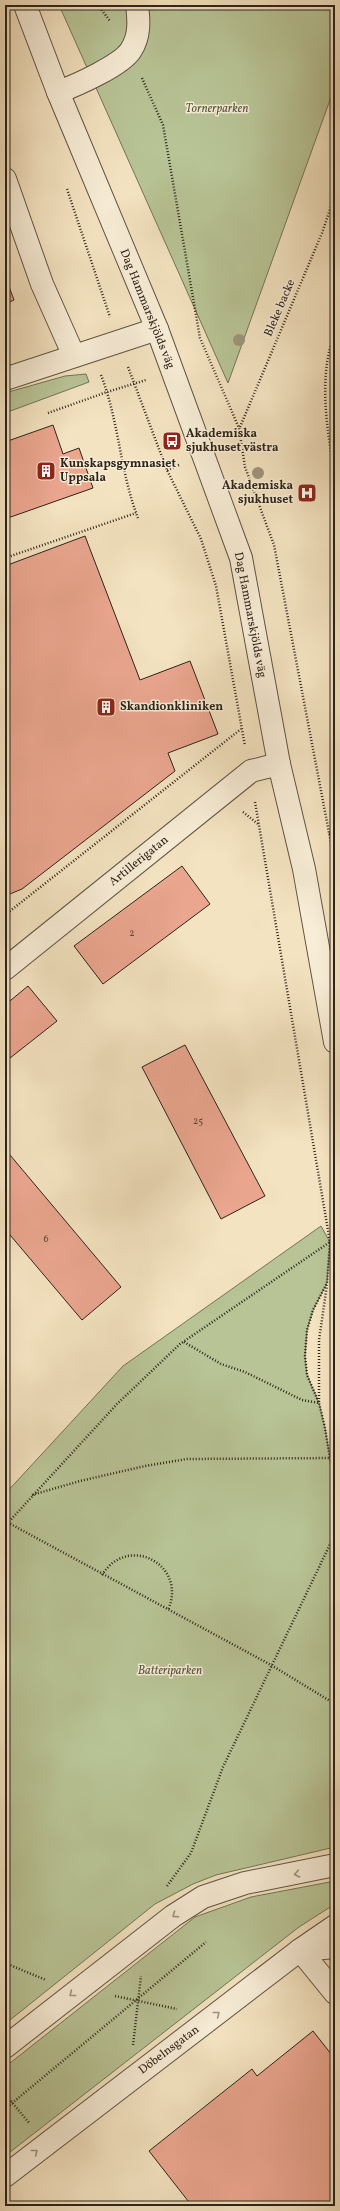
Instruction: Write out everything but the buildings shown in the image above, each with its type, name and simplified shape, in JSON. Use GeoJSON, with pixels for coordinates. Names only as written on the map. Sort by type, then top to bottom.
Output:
{"type":"FeatureCollection","features":[{"type":"Feature","properties":{"kind":"street","name":"Dag Hammarskjölds väg"},"geometry":{"type":"LineString","coordinates":[[25,5],[58,92],[157,329],[241,558],[279,764],[304,869],[335,1042]]}},
{"type":"Feature","properties":{"kind":"street"},"geometry":{"type":"LineString","coordinates":[[58,92],[100,72],[131,51],[139,28],[137,5]]}},
{"type":"Feature","properties":{"kind":"street"},"geometry":{"type":"LineString","coordinates":[[5,179],[42,284],[82,353]]}},
{"type":"Feature","properties":{"kind":"street"},"geometry":{"type":"LineString","coordinates":[[5,379],[157,329]]}},
{"type":"Feature","properties":{"kind":"street","name":"Artillerigatan"},"geometry":{"type":"LineString","coordinates":[[5,968],[251,772],[279,764]]}},
{"type":"Feature","properties":{"kind":"street"},"geometry":{"type":"LineString","coordinates":[[5,2047],[149,1935],[203,1897],[245,1883],[335,1866]]}},
{"type":"Feature","properties":{"kind":"street","name":"Döbelnsgatan"},"geometry":{"type":"LineString","coordinates":[[5,2176],[300,1950],[335,1926]]}},
{"type":"Feature","properties":{"kind":"street"},"geometry":{"type":"LineString","coordinates":[[300,1950],[335,1947]]}},
{"type":"Feature","properties":{"kind":"street"},"geometry":{"type":"LineString","coordinates":[[300,1950],[335,1994]]}},
{"type":"Feature","properties":{"kind":"path"},"geometry":{"type":"LineString","coordinates":[[98,5],[131,51],[163,125],[200,338]]}},
{"type":"Feature","properties":{"kind":"path"},"geometry":{"type":"LineString","coordinates":[[65,184],[118,342],[167,470],[201,539],[216,586],[241,729],[251,772],[258,824],[330,1242],[327,1283],[319,1340],[319,1403],[335,1488]]}},
{"type":"Feature","properties":{"kind":"path","name":"Bleke backe"},"geometry":{"type":"LineString","coordinates":[[240,428],[322,233],[335,195]]}},
{"type":"Feature","properties":{"kind":"path"},"geometry":{"type":"LineString","coordinates":[[335,332],[327,356],[326,414],[335,479]]}},
{"type":"Feature","properties":{"kind":"path"},"geometry":{"type":"LineString","coordinates":[[82,353],[107,392],[128,490],[138,518]]}},
{"type":"Feature","properties":{"kind":"path"},"geometry":{"type":"LineString","coordinates":[[48,413],[149,379]]}},
{"type":"Feature","properties":{"kind":"path"},"geometry":{"type":"LineString","coordinates":[[167,470],[181,464]]}},
{"type":"Feature","properties":{"kind":"path"},"geometry":{"type":"LineString","coordinates":[[5,558],[136,513]]}},
{"type":"Feature","properties":{"kind":"path"},"geometry":{"type":"LineString","coordinates":[[5,915],[241,729]]}},
{"type":"Feature","properties":{"kind":"path"},"geometry":{"type":"LineString","coordinates":[[329,834],[335,832]]}},
{"type":"Feature","properties":{"kind":"path"},"geometry":{"type":"LineString","coordinates":[[5,1526],[6,1522],[117,1404],[184,1342],[330,1242]]}},
{"type":"Feature","properties":{"kind":"path"},"geometry":{"type":"LineString","coordinates":[[319,1403],[307,1375],[305,1356],[306,1330],[313,1310],[327,1283]]}},
{"type":"Feature","properties":{"kind":"path"},"geometry":{"type":"LineString","coordinates":[[184,1342],[221,1364],[245,1372],[302,1400],[319,1403]]}},
{"type":"Feature","properties":{"kind":"path"},"geometry":{"type":"LineString","coordinates":[[32,1495],[80,1481],[145,1466],[186,1459],[335,1458]]}},
{"type":"Feature","properties":{"kind":"path"},"geometry":{"type":"LineString","coordinates":[[6,1522],[102,1575],[272,1665],[335,1704]]}},
{"type":"Feature","properties":{"kind":"path"},"geometry":{"type":"LineString","coordinates":[[164,1891],[191,1853],[223,1767],[335,1534]]}},
{"type":"Feature","properties":{"kind":"path"},"geometry":{"type":"LineString","coordinates":[[102,1575],[116,1560],[128,1556],[141,1555],[153,1559],[163,1568],[170,1578],[173,1590],[168,1610]]}},
{"type":"Feature","properties":{"kind":"path"},"geometry":{"type":"LineString","coordinates":[[129,2080],[137,2000],[149,1935]]}},
{"type":"Feature","properties":{"kind":"path"},"geometry":{"type":"LineString","coordinates":[[5,2109],[206,1942]]}},
{"type":"Feature","properties":{"kind":"path"},"geometry":{"type":"LineString","coordinates":[[5,1963],[54,1984],[214,2017]]}},
{"type":"Feature","properties":{"kind":"green space","name":"Tornerparken"},"geometry":{"type":"Polygon","coordinates":[[[59,5],[335,5],[335,86],[228,383],[59,5]]]}},
{"type":"Feature","properties":{"kind":"green space"},"geometry":{"type":"Polygon","coordinates":[[[86,374],[89,382],[5,413],[5,393],[65,376],[86,374]]]}},
{"type":"Feature","properties":{"kind":"green space","name":"Batteriparken"},"geometry":{"type":"Polygon","coordinates":[[[321,1226],[330,1242],[327,1283],[313,1310],[307,1330],[305,1356],[307,1375],[319,1403],[325,1428],[335,1488],[335,1847],[216,1875],[193,1884],[155,1904],[5,2024],[5,1494],[123,1366],[321,1226]]]}},
{"type":"Feature","properties":{"kind":"green space"},"geometry":{"type":"Polygon","coordinates":[[[335,1881],[335,1904],[299,1927],[5,2156],[5,2067],[195,1917],[251,1897],[335,1881]]]}},
{"type":"Feature","properties":{"kind":"place","name":"Akademiska sjukhuset västra"},"geometry":{"type":"Point","coordinates":[172,441]}},
{"type":"Feature","properties":{"kind":"place","name":"Kunskapsgymnasiet Uppsala"},"geometry":{"type":"Point","coordinates":[46,471]}},
{"type":"Feature","properties":{"kind":"place","name":"Akademiska sjukhuset"},"geometry":{"type":"Point","coordinates":[307,493]}},
{"type":"Feature","properties":{"kind":"place","name":"Skandionkliniken"},"geometry":{"type":"Point","coordinates":[106,707]}}]}
